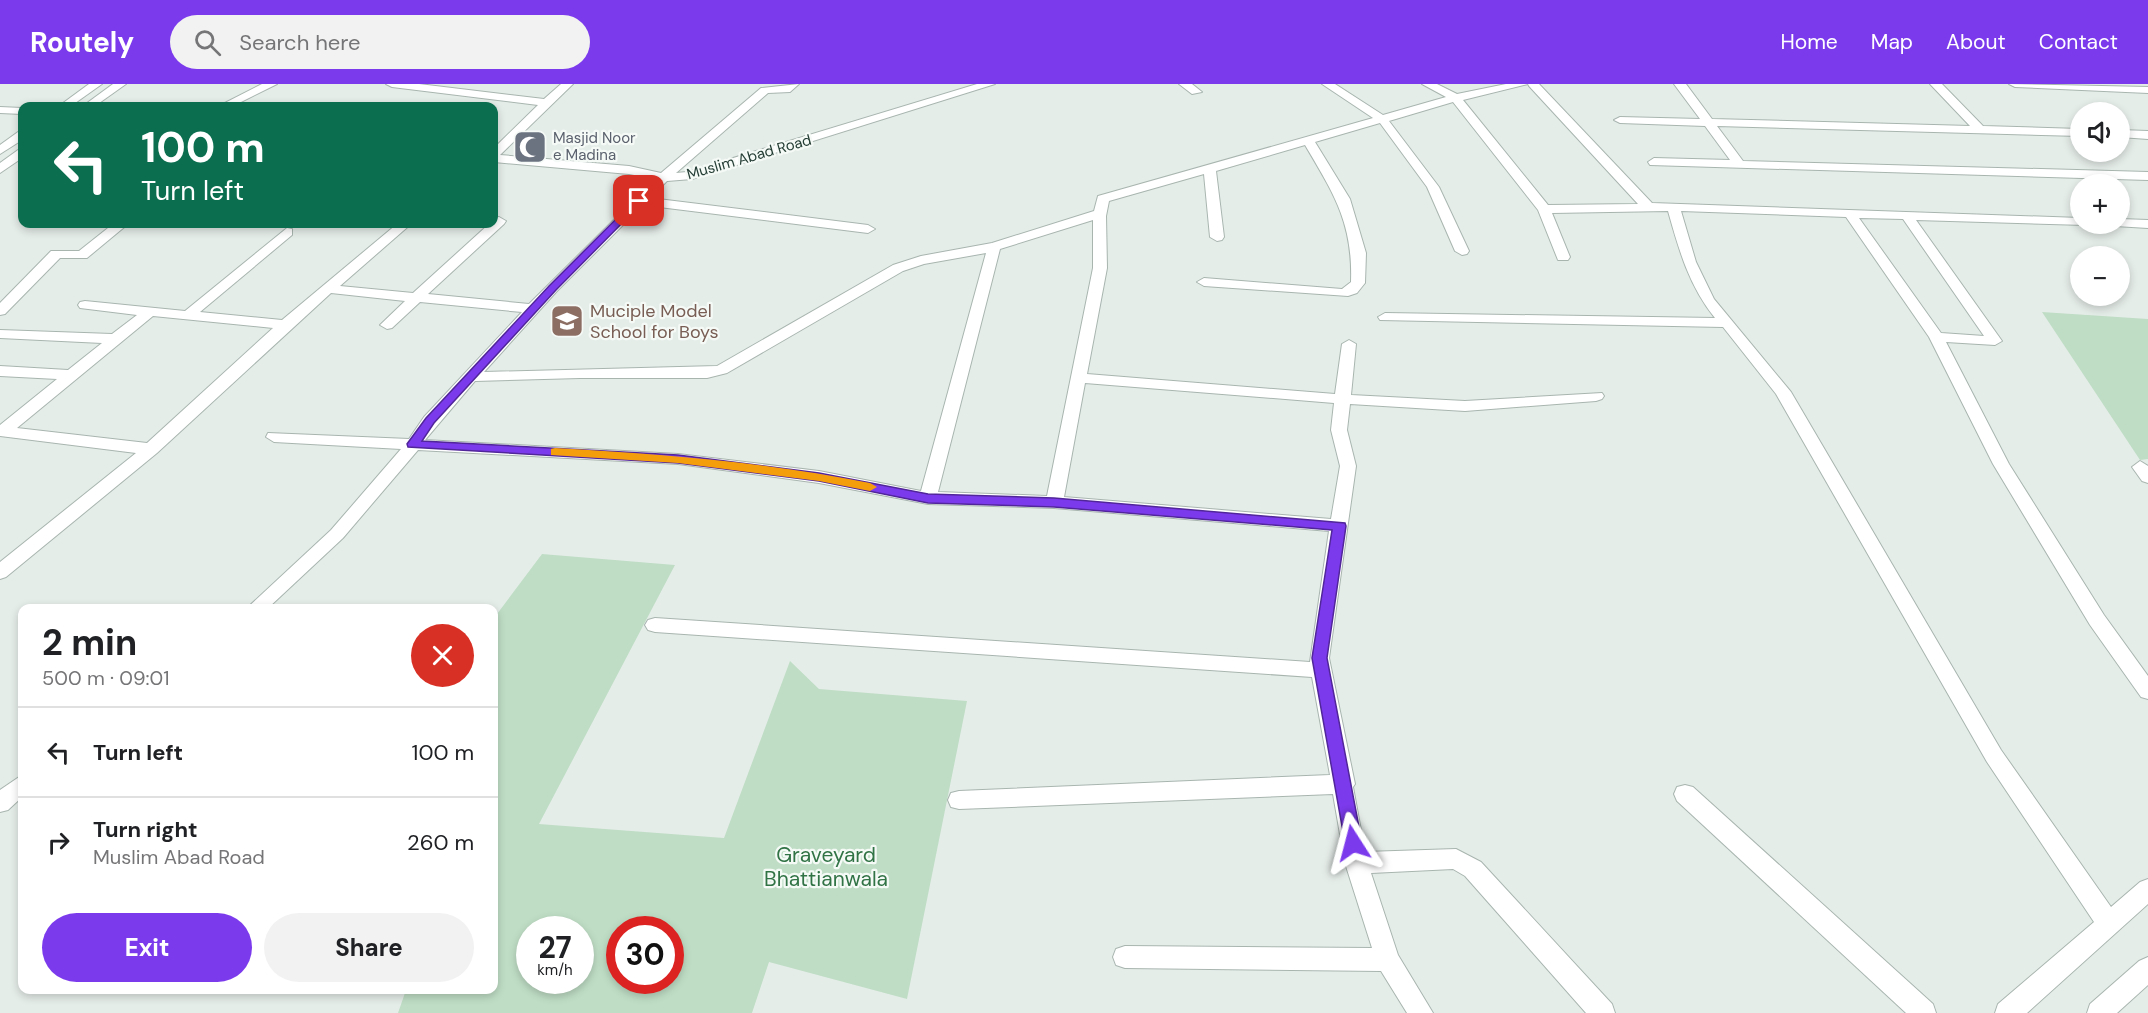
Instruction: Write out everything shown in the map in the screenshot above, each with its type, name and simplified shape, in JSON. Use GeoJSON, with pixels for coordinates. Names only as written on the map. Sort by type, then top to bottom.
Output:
{"type":"FeatureCollection","features":[{"type":"Feature","properties":{"kind":"street"},"geometry":{"type":"LineString","coordinates":[[70,102],[96,84]]}},
{"type":"Feature","properties":{"kind":"street"},"geometry":{"type":"LineString","coordinates":[[94,102],[120,84]]}},
{"type":"Feature","properties":{"kind":"street"},"geometry":{"type":"LineString","coordinates":[[233,102],[271,84]]}},
{"type":"Feature","properties":{"kind":"street"},"geometry":{"type":"LineString","coordinates":[[392,84],[546,103]]}},
{"type":"Feature","properties":{"kind":"street"},"geometry":{"type":"LineString","coordinates":[[499,142],[567,84]]}},
{"type":"Feature","properties":{"kind":"street"},"geometry":{"type":"LineString","coordinates":[[498,156],[629,170],[664,177],[765,90],[786,90],[794,84]]}},
{"type":"Feature","properties":{"kind":"street","name":"Muslim Abad Road"},"geometry":{"type":"LineString","coordinates":[[260,604],[337,534],[430,421],[470,377],[664,177],[688,176],[988,84]]}},
{"type":"Feature","properties":{"kind":"street"},"geometry":{"type":"LineString","coordinates":[[1185,84],[1196,92]]}},
{"type":"Feature","properties":{"kind":"street"},"geometry":{"type":"LineString","coordinates":[[1328,84],[1383,120],[1433,187],[1462,251]]}},
{"type":"Feature","properties":{"kind":"street"},"geometry":{"type":"LineString","coordinates":[[1428,84],[1456,99],[1544,209],[1563,257]]}},
{"type":"Feature","properties":{"kind":"street"},"geometry":{"type":"LineString","coordinates":[[1054,502],[1101,268],[1102,199],[1456,99],[1522,84]]}},
{"type":"Feature","properties":{"kind":"street"},"geometry":{"type":"LineString","coordinates":[[1533,84],[1648,207]]}},
{"type":"Feature","properties":{"kind":"street"},"geometry":{"type":"LineString","coordinates":[[1680,84],[1740,165]]}},
{"type":"Feature","properties":{"kind":"street"},"geometry":{"type":"LineString","coordinates":[[1936,84],[1979,128]]}},
{"type":"Feature","properties":{"kind":"street"},"geometry":{"type":"LineString","coordinates":[[2015,84],[2148,90]]}},
{"type":"Feature","properties":{"kind":"street"},"geometry":{"type":"LineString","coordinates":[[75,99],[99,99]]}},
{"type":"Feature","properties":{"kind":"street"},"geometry":{"type":"LineString","coordinates":[[0,110],[18,111]]}},
{"type":"Feature","properties":{"kind":"street"},"geometry":{"type":"LineString","coordinates":[[1620,120],[1708,120],[2070,132]]}},
{"type":"Feature","properties":{"kind":"street"},"geometry":{"type":"LineString","coordinates":[[2130,134],[2148,135]]}},
{"type":"Feature","properties":{"kind":"street"},"geometry":{"type":"LineString","coordinates":[[0,150],[18,138]]}},
{"type":"Feature","properties":{"kind":"street"},"geometry":{"type":"LineString","coordinates":[[1204,282],[1343,293],[1352,290],[1358,283],[1359,253],[1344,199],[1308,140]]}},
{"type":"Feature","properties":{"kind":"street"},"geometry":{"type":"LineString","coordinates":[[0,169],[18,156]]}},
{"type":"Feature","properties":{"kind":"street"},"geometry":{"type":"LineString","coordinates":[[1654,162],[2148,176]]}},
{"type":"Feature","properties":{"kind":"street"},"geometry":{"type":"LineString","coordinates":[[1209,167],[1217,237]]}},
{"type":"Feature","properties":{"kind":"street"},"geometry":{"type":"LineString","coordinates":[[639,201],[868,229]]}},
{"type":"Feature","properties":{"kind":"street"},"geometry":{"type":"LineString","coordinates":[[1544,209],[1673,207],[2070,222]]}},
{"type":"Feature","properties":{"kind":"street"},"geometry":{"type":"LineString","coordinates":[[1673,207],[1689,262],[1708,300],[1783,392],[1994,756],[2108,923]]}},
{"type":"Feature","properties":{"kind":"street"},"geometry":{"type":"LineString","coordinates":[[470,377],[580,373],[707,373],[722,370],[898,268],[921,260],[994,247],[1100,213]]}},
{"type":"Feature","properties":{"kind":"street"},"geometry":{"type":"LineString","coordinates":[[1850,214],[1936,337],[2001,464],[2097,620],[2148,691]]}},
{"type":"Feature","properties":{"kind":"street"},"geometry":{"type":"LineString","coordinates":[[1907,216],[1995,341],[1936,337]]}},
{"type":"Feature","properties":{"kind":"street"},"geometry":{"type":"LineString","coordinates":[[2130,223],[2148,224]]}},
{"type":"Feature","properties":{"kind":"street"},"geometry":{"type":"LineString","coordinates":[[0,311],[56,254],[82,255],[116,228]]}},
{"type":"Feature","properties":{"kind":"street"},"geometry":{"type":"LineString","coordinates":[[0,572],[151,449],[285,326],[399,228]]}},
{"type":"Feature","properties":{"kind":"street"},"geometry":{"type":"LineString","coordinates":[[387,326],[492,228]]}},
{"type":"Feature","properties":{"kind":"street"},"geometry":{"type":"LineString","coordinates":[[187,316],[287,232]]}},
{"type":"Feature","properties":{"kind":"street"},"geometry":{"type":"LineString","coordinates":[[928,498],[994,247]]}},
{"type":"Feature","properties":{"kind":"street"},"geometry":{"type":"LineString","coordinates":[[328,289],[534,309]]}},
{"type":"Feature","properties":{"kind":"street"},"geometry":{"type":"LineString","coordinates":[[85,305],[285,326]]}},
{"type":"Feature","properties":{"kind":"street"},"geometry":{"type":"LineString","coordinates":[[2,431],[149,312]]}},
{"type":"Feature","properties":{"kind":"street"},"geometry":{"type":"LineString","coordinates":[[1384,317],[1728,323]]}},
{"type":"Feature","properties":{"kind":"street"},"geometry":{"type":"LineString","coordinates":[[0,334],[115,339]]}},
{"type":"Feature","properties":{"kind":"street"},"geometry":{"type":"LineString","coordinates":[[1349,344],[1339,430],[1348,466],[1319,658],[1344,784],[1356,863],[1388,960],[1420,1013]]}},
{"type":"Feature","properties":{"kind":"street"},"geometry":{"type":"LineString","coordinates":[[0,371],[71,375]]}},
{"type":"Feature","properties":{"kind":"street"},"geometry":{"type":"LineString","coordinates":[[1079,378],[1342,399],[1465,406],[1596,396]]}},
{"type":"Feature","properties":{"kind":"street"},"geometry":{"type":"LineString","coordinates":[[2,431],[151,449]]}},
{"type":"Feature","properties":{"kind":"street"},"geometry":{"type":"LineString","coordinates":[[274,436],[678,459],[819,477],[928,498],[1054,502],[1340,526]]}},
{"type":"Feature","properties":{"kind":"street"},"geometry":{"type":"LineString","coordinates":[[655,625],[1321,670]]}},
{"type":"Feature","properties":{"kind":"street"},"geometry":{"type":"LineString","coordinates":[[959,800],[1344,784]]}},
{"type":"Feature","properties":{"kind":"street"},"geometry":{"type":"LineString","coordinates":[[0,803],[18,787]]}},
{"type":"Feature","properties":{"kind":"street"},"geometry":{"type":"LineString","coordinates":[[1685,794],[1924,1013]]}},
{"type":"Feature","properties":{"kind":"street"},"geometry":{"type":"LineString","coordinates":[[1356,863],[1456,859],[1473,869],[1603,1013]]}},
{"type":"Feature","properties":{"kind":"street"},"geometry":{"type":"LineString","coordinates":[[2007,1013],[2042,987],[2108,923],[2148,890]]}},
{"type":"Feature","properties":{"kind":"street"},"geometry":{"type":"LineString","coordinates":[[1125,957],[1388,960]]}},
{"type":"Feature","properties":{"kind":"street"},"geometry":{"type":"LineString","coordinates":[[2099,1013],[2148,969]]}},
{"type":"Feature","properties":{"kind":"green space"},"geometry":{"type":"Polygon","coordinates":[[[2042,312],[2148,319],[2148,459],[2140,460],[2042,312]]]}},
{"type":"Feature","properties":{"kind":"green space","name":"Graveyard Bhattianwala"},"geometry":{"type":"Polygon","coordinates":[[[542,554],[675,565],[539,824],[724,838],[790,661],[819,689],[967,701],[907,999],[769,962],[752,1013],[398,1013],[405,994],[498,994],[498,613],[542,554]]]}},
{"type":"Feature","properties":{"kind":"slow traffic"},"geometry":{"type":"LineString","coordinates":[[555,452],[678,459],[819,477],[870,487]]}},
{"type":"Feature","properties":{"kind":"place","name":"Masjid Noor e Madina"},"geometry":{"type":"Point","coordinates":[530,147]}},
{"type":"Feature","properties":{"kind":"place","name":"Muciple Model School for Boys"},"geometry":{"type":"Point","coordinates":[567,321]}},
{"type":"Feature","properties":{"kind":"route"},"geometry":{"type":"LineString","coordinates":[[639,201],[552,288],[430,421],[413,444],[678,459],[819,477],[928,498],[1054,502],[1340,526],[1319,658],[1344,784],[1353,843]]}}]}
